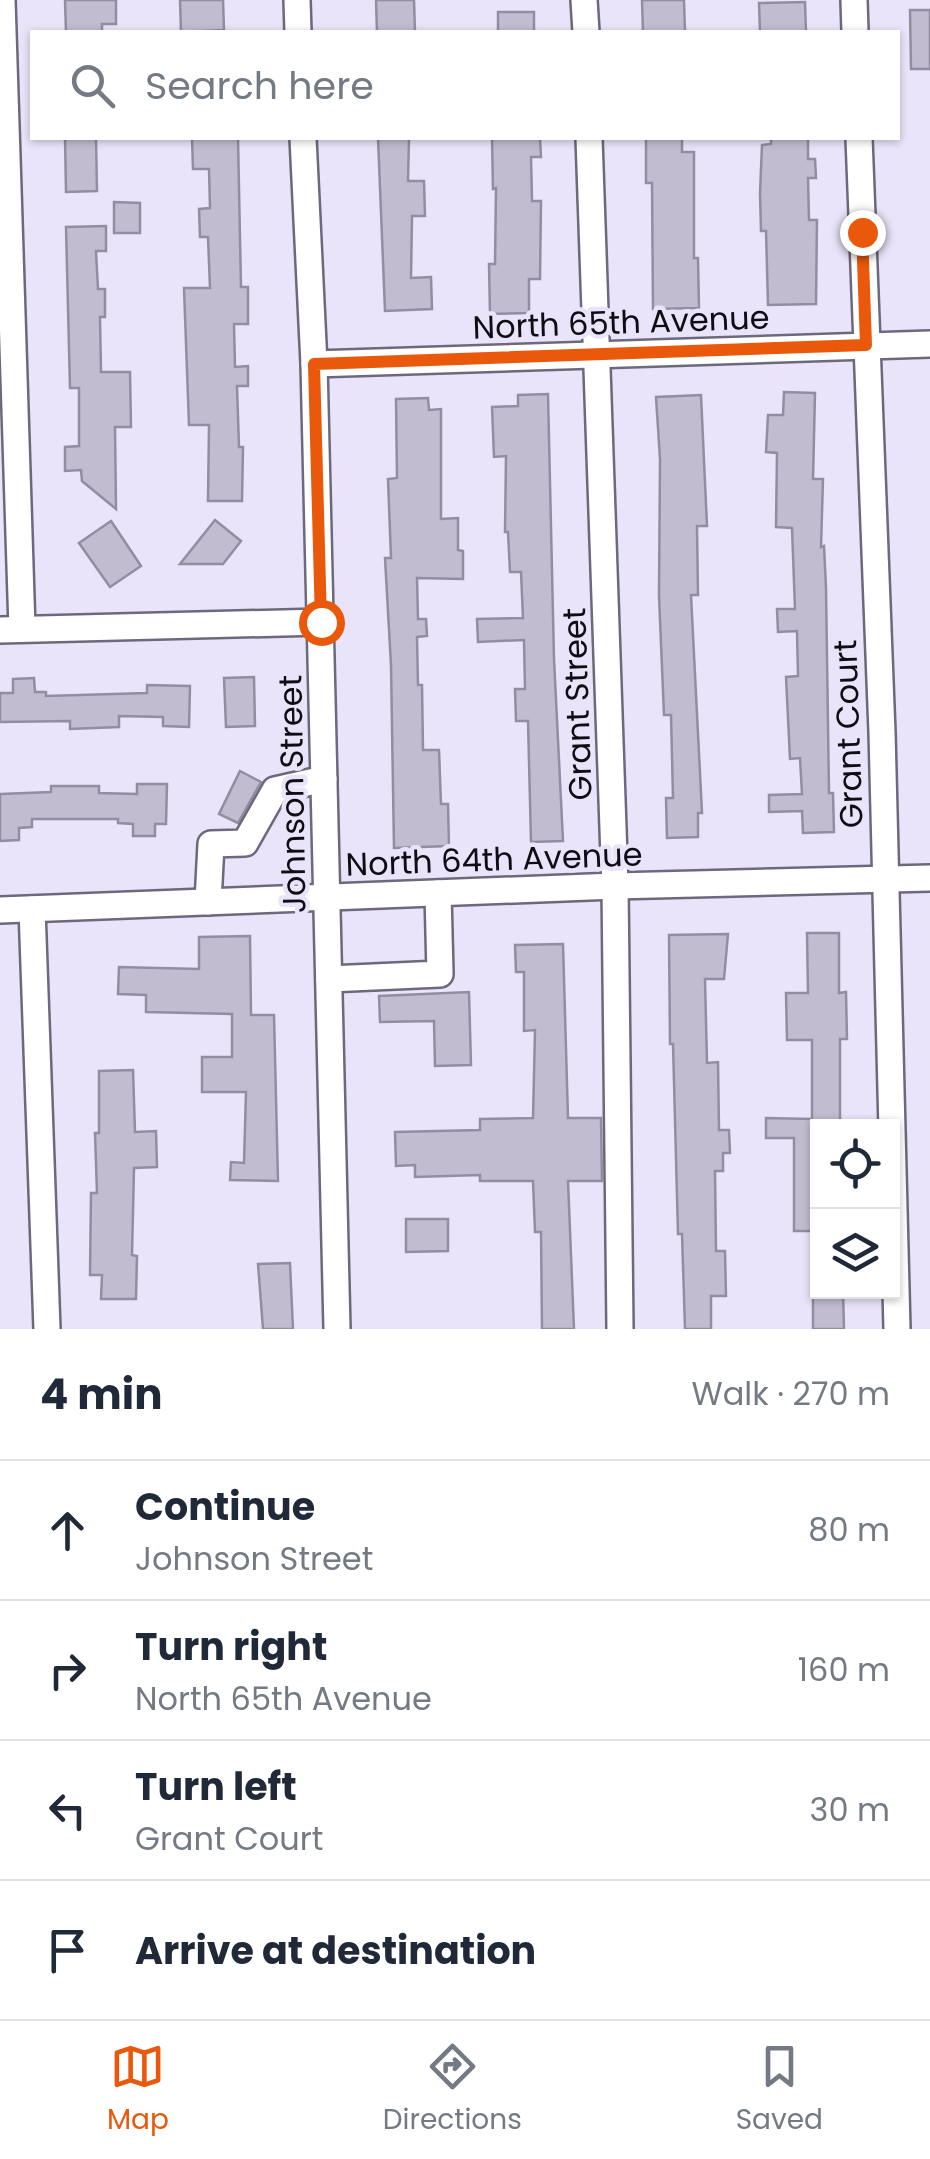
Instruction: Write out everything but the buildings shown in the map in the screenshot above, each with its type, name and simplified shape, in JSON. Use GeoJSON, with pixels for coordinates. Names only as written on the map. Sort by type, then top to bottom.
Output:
{"type":"FeatureCollection","features":[{"type":"Feature","properties":{"kind":"street"},"geometry":{"type":"LineString","coordinates":[[2,0],[11,630],[321,622]]}},
{"type":"Feature","properties":{"kind":"street"},"geometry":{"type":"LineString","coordinates":[[297,0],[298,30]]}},
{"type":"Feature","properties":{"kind":"street"},"geometry":{"type":"LineString","coordinates":[[584,0],[586,30]]}},
{"type":"Feature","properties":{"kind":"street"},"geometry":{"type":"LineString","coordinates":[[854,0],[855,30]]}},
{"type":"Feature","properties":{"kind":"street","name":"Johnson Street"},"geometry":{"type":"LineString","coordinates":[[303,140],[314,364],[337,1329]]}},
{"type":"Feature","properties":{"kind":"street","name":"Grant Street"},"geometry":{"type":"LineString","coordinates":[[590,140],[615,886],[620,1329]]}},
{"type":"Feature","properties":{"kind":"street","name":"Grant Court"},"geometry":{"type":"LineString","coordinates":[[859,140],[886,880],[897,1329]]}},
{"type":"Feature","properties":{"kind":"street","name":"North 65th Avenue"},"geometry":{"type":"LineString","coordinates":[[314,364],[930,344]]}},
{"type":"Feature","properties":{"kind":"street"},"geometry":{"type":"LineString","coordinates":[[208,902],[211,844],[245,843],[275,790],[324,778]]}},
{"type":"Feature","properties":{"kind":"street","name":"North 64th Avenue"},"geometry":{"type":"LineString","coordinates":[[0,910],[930,878]]}},
{"type":"Feature","properties":{"kind":"street"},"geometry":{"type":"LineString","coordinates":[[328,979],[440,974],[438,893]]}},
{"type":"Feature","properties":{"kind":"street"},"geometry":{"type":"LineString","coordinates":[[32,909],[47,1329]]}},
{"type":"Feature","properties":{"kind":"route"},"geometry":{"type":"LineString","coordinates":[[321,622],[314,364],[866,345],[862,232]]}}]}
